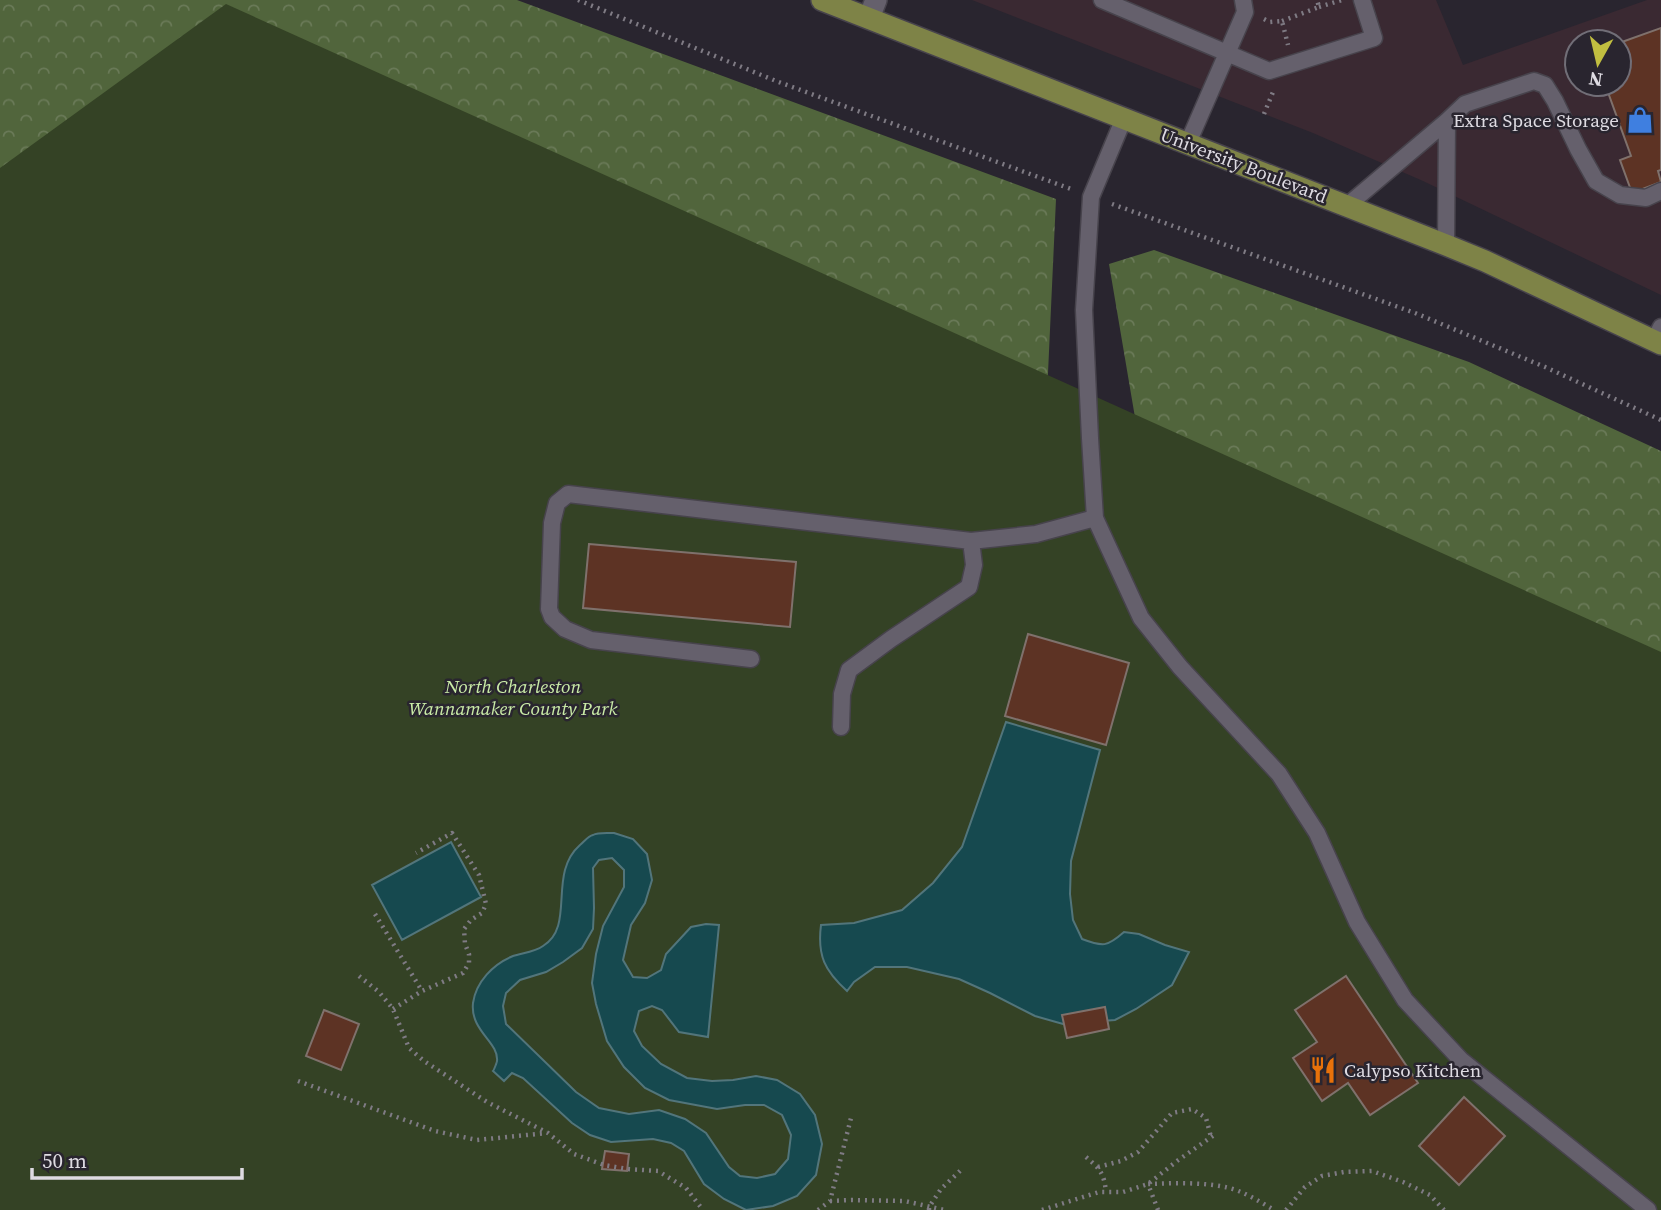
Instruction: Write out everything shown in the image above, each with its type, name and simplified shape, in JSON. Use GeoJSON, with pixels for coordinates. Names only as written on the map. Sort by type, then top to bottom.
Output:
{"type":"FeatureCollection","features":[{"type":"Feature","properties":{"kind":"main road","name":"University Boulevard"},"geometry":{"type":"LineString","coordinates":[[822,0],[872,9],[1124,118],[1446,245],[1659,337]]}},
{"type":"Feature","properties":{"kind":"lane"},"geometry":{"type":"LineString","coordinates":[[1102,0],[1269,71],[1374,38],[1362,0]]}},
{"type":"Feature","properties":{"kind":"lane"},"geometry":{"type":"LineString","coordinates":[[1188,143],[1245,12],[1244,0]]}},
{"type":"Feature","properties":{"kind":"lane"},"geometry":{"type":"LineString","coordinates":[[1348,205],[1465,104],[1534,81],[1545,85],[1555,101],[1596,181],[1620,195],[1646,198],[1661,191]]}},
{"type":"Feature","properties":{"kind":"lane"},"geometry":{"type":"LineString","coordinates":[[1124,118],[1091,197],[1084,310],[1095,518],[1141,618],[1180,667],[1279,774],[1317,833],[1357,922],[1405,1000],[1461,1060],[1648,1210]]}},
{"type":"Feature","properties":{"kind":"lane"},"geometry":{"type":"LineString","coordinates":[[1446,245],[1447,121]]}},
{"type":"Feature","properties":{"kind":"lane"},"geometry":{"type":"LineString","coordinates":[[751,659],[591,640],[565,629],[552,617],[549,609],[552,523],[556,503],[568,494],[971,541],[1036,534],[1095,518]]}},
{"type":"Feature","properties":{"kind":"lane"},"geometry":{"type":"LineString","coordinates":[[841,727],[842,694],[849,670],[969,587],[974,565],[971,541]]}},
{"type":"Feature","properties":{"kind":"path"},"geometry":{"type":"LineString","coordinates":[[578,0],[776,81],[1415,313],[1545,367],[1661,420]]}},
{"type":"Feature","properties":{"kind":"path"},"geometry":{"type":"LineString","coordinates":[[1317,0],[1319,7]]}},
{"type":"Feature","properties":{"kind":"path"},"geometry":{"type":"LineString","coordinates":[[1282,21],[1342,0]]}},
{"type":"Feature","properties":{"kind":"path"},"geometry":{"type":"LineString","coordinates":[[393,1009],[422,991],[463,972],[469,963],[470,954],[465,944],[464,929],[482,913],[486,904],[479,875],[452,833],[416,853]]}},
{"type":"Feature","properties":{"kind":"path"},"geometry":{"type":"LineString","coordinates":[[375,914],[422,991]]}},
{"type":"Feature","properties":{"kind":"path"},"geometry":{"type":"LineString","coordinates":[[359,976],[379,992],[393,1009],[409,1048],[424,1062],[496,1107],[548,1133],[574,1154],[627,1170],[658,1171],[686,1188],[704,1210]]}},
{"type":"Feature","properties":{"kind":"path"},"geometry":{"type":"LineString","coordinates":[[298,1081],[435,1131],[477,1140],[548,1133]]}},
{"type":"Feature","properties":{"kind":"path"},"geometry":{"type":"LineString","coordinates":[[1098,1167],[1121,1161],[1138,1152],[1172,1113],[1192,1109],[1206,1118],[1211,1137]]}},
{"type":"Feature","properties":{"kind":"path"},"geometry":{"type":"LineString","coordinates":[[830,1201],[851,1118]]}},
{"type":"Feature","properties":{"kind":"path"},"geometry":{"type":"LineString","coordinates":[[1148,1184],[1217,1133]]}},
{"type":"Feature","properties":{"kind":"path"},"geometry":{"type":"LineString","coordinates":[[1086,1157],[1104,1176],[1106,1192]]}},
{"type":"Feature","properties":{"kind":"path"},"geometry":{"type":"LineString","coordinates":[[929,1208],[940,1189],[962,1169]]}},
{"type":"Feature","properties":{"kind":"path"},"geometry":{"type":"LineString","coordinates":[[1286,1210],[1305,1187],[1322,1176],[1372,1171],[1430,1195],[1444,1210]]}},
{"type":"Feature","properties":{"kind":"path"},"geometry":{"type":"LineString","coordinates":[[1042,1210],[1099,1192],[1123,1192],[1148,1184],[1180,1183],[1226,1187],[1274,1210]]}},
{"type":"Feature","properties":{"kind":"path"},"geometry":{"type":"LineString","coordinates":[[1148,1184],[1158,1210]]}},
{"type":"Feature","properties":{"kind":"path"},"geometry":{"type":"LineString","coordinates":[[875,1210],[876,1200]]}},
{"type":"Feature","properties":{"kind":"path"},"geometry":{"type":"LineString","coordinates":[[818,1210],[830,1201],[876,1200],[905,1202],[944,1210]]}},
{"type":"Feature","properties":{"kind":"shaded area"},"geometry":{"type":"Polygon","coordinates":[[[972,0],[1436,0],[1463,65],[1563,30],[1563,98],[1633,98],[1633,28],[1568,28],[1647,0],[1661,0],[1661,295],[1423,181],[1313,133],[972,0]]]}},
{"type":"Feature","properties":{"kind":"green space"},"geometry":{"type":"Polygon","coordinates":[[[0,0],[517,0],[1056,199],[1043,482],[0,680],[0,0]]]}},
{"type":"Feature","properties":{"kind":"green space","name":"North Charleston Wannamaker County Park"},"geometry":{"type":"Polygon","coordinates":[[[226,4],[1661,652],[1661,1210],[0,1210],[0,168],[226,4]]]}},
{"type":"Feature","properties":{"kind":"green space"},"geometry":{"type":"Polygon","coordinates":[[[1154,250],[1469,362],[1661,451],[1661,1174],[1149,500],[1109,264],[1154,250]]]}},
{"type":"Feature","properties":{"kind":"water"},"geometry":{"type":"Polygon","coordinates":[[[1006,722],[1100,750],[1071,861],[1070,894],[1073,920],[1082,939],[1105,944],[1124,932],[1139,934],[1189,952],[1172,985],[1115,1020],[1063,1024],[1035,1016],[959,979],[907,967],[875,967],[854,982],[847,991],[833,977],[824,962],[820,946],[821,925],[854,923],[902,910],[933,883],[962,847],[1006,722]]]}},
{"type":"Feature","properties":{"kind":"water"},"geometry":{"type":"Polygon","coordinates":[[[598,833],[614,833],[633,839],[647,854],[652,880],[645,903],[631,925],[623,960],[633,977],[647,978],[661,970],[666,954],[691,927],[719,925],[708,1037],[679,1032],[662,1010],[652,1006],[639,1011],[634,1031],[642,1046],[661,1064],[687,1078],[712,1081],[756,1076],[777,1080],[800,1094],[815,1115],[822,1144],[816,1175],[797,1196],[773,1206],[746,1210],[724,1199],[704,1184],[684,1151],[671,1143],[653,1139],[611,1142],[590,1135],[572,1123],[523,1078],[512,1073],[504,1081],[493,1071],[497,1062],[494,1048],[480,1029],[473,1013],[478,988],[499,964],[513,956],[540,948],[553,937],[561,913],[562,884],[570,857],[589,837],[598,833]],[[612,858],[599,860],[593,868],[593,929],[582,948],[563,962],[546,972],[520,980],[506,993],[503,1006],[506,1024],[576,1092],[599,1108],[629,1114],[659,1110],[685,1119],[706,1133],[729,1167],[740,1176],[757,1178],[775,1174],[788,1159],[791,1135],[782,1115],[764,1105],[717,1109],[669,1100],[645,1088],[624,1067],[607,1041],[592,983],[603,926],[624,887],[624,870],[612,858]]]}},
{"type":"Feature","properties":{"kind":"water"},"geometry":{"type":"Polygon","coordinates":[[[451,842],[481,897],[402,940],[372,885],[451,842]]]}},
{"type":"Feature","properties":{"kind":"building","name":"Extra Space Storage"},"geometry":{"type":"Polygon","coordinates":[[[1661,28],[1661,170],[1658,171],[1661,182],[1632,193],[1620,160],[1631,156],[1610,98],[1633,98],[1633,38],[1661,28]]]}},
{"type":"Feature","properties":{"kind":"building"},"geometry":{"type":"Polygon","coordinates":[[[589,544],[796,562],[790,627],[583,608],[589,544]]]}},
{"type":"Feature","properties":{"kind":"building"},"geometry":{"type":"Polygon","coordinates":[[[1028,634],[1129,663],[1106,745],[1005,716],[1028,634]]]}},
{"type":"Feature","properties":{"kind":"building"},"geometry":{"type":"Polygon","coordinates":[[[1346,976],[1418,1083],[1370,1115],[1348,1083],[1322,1101],[1293,1058],[1317,1042],[1295,1010],[1346,976]]]}},
{"type":"Feature","properties":{"kind":"building"},"geometry":{"type":"Polygon","coordinates":[[[1105,1007],[1109,1029],[1067,1038],[1062,1015],[1105,1007]]]}},
{"type":"Feature","properties":{"kind":"building"},"geometry":{"type":"Polygon","coordinates":[[[324,1010],[359,1024],[341,1070],[306,1056],[324,1010]]]}},
{"type":"Feature","properties":{"kind":"building"},"geometry":{"type":"Polygon","coordinates":[[[1464,1097],[1505,1136],[1459,1185],[1419,1146],[1464,1097]]]}},
{"type":"Feature","properties":{"kind":"building"},"geometry":{"type":"Polygon","coordinates":[[[605,1151],[629,1154],[627,1171],[602,1169],[605,1151]]]}},
{"type":"Feature","properties":{"kind":"place","name":"Extra Space Storage"},"geometry":{"type":"Point","coordinates":[1640,120]}},
{"type":"Feature","properties":{"kind":"place","name":"Calypso Kitchen"},"geometry":{"type":"Point","coordinates":[1323,1070]}}]}
